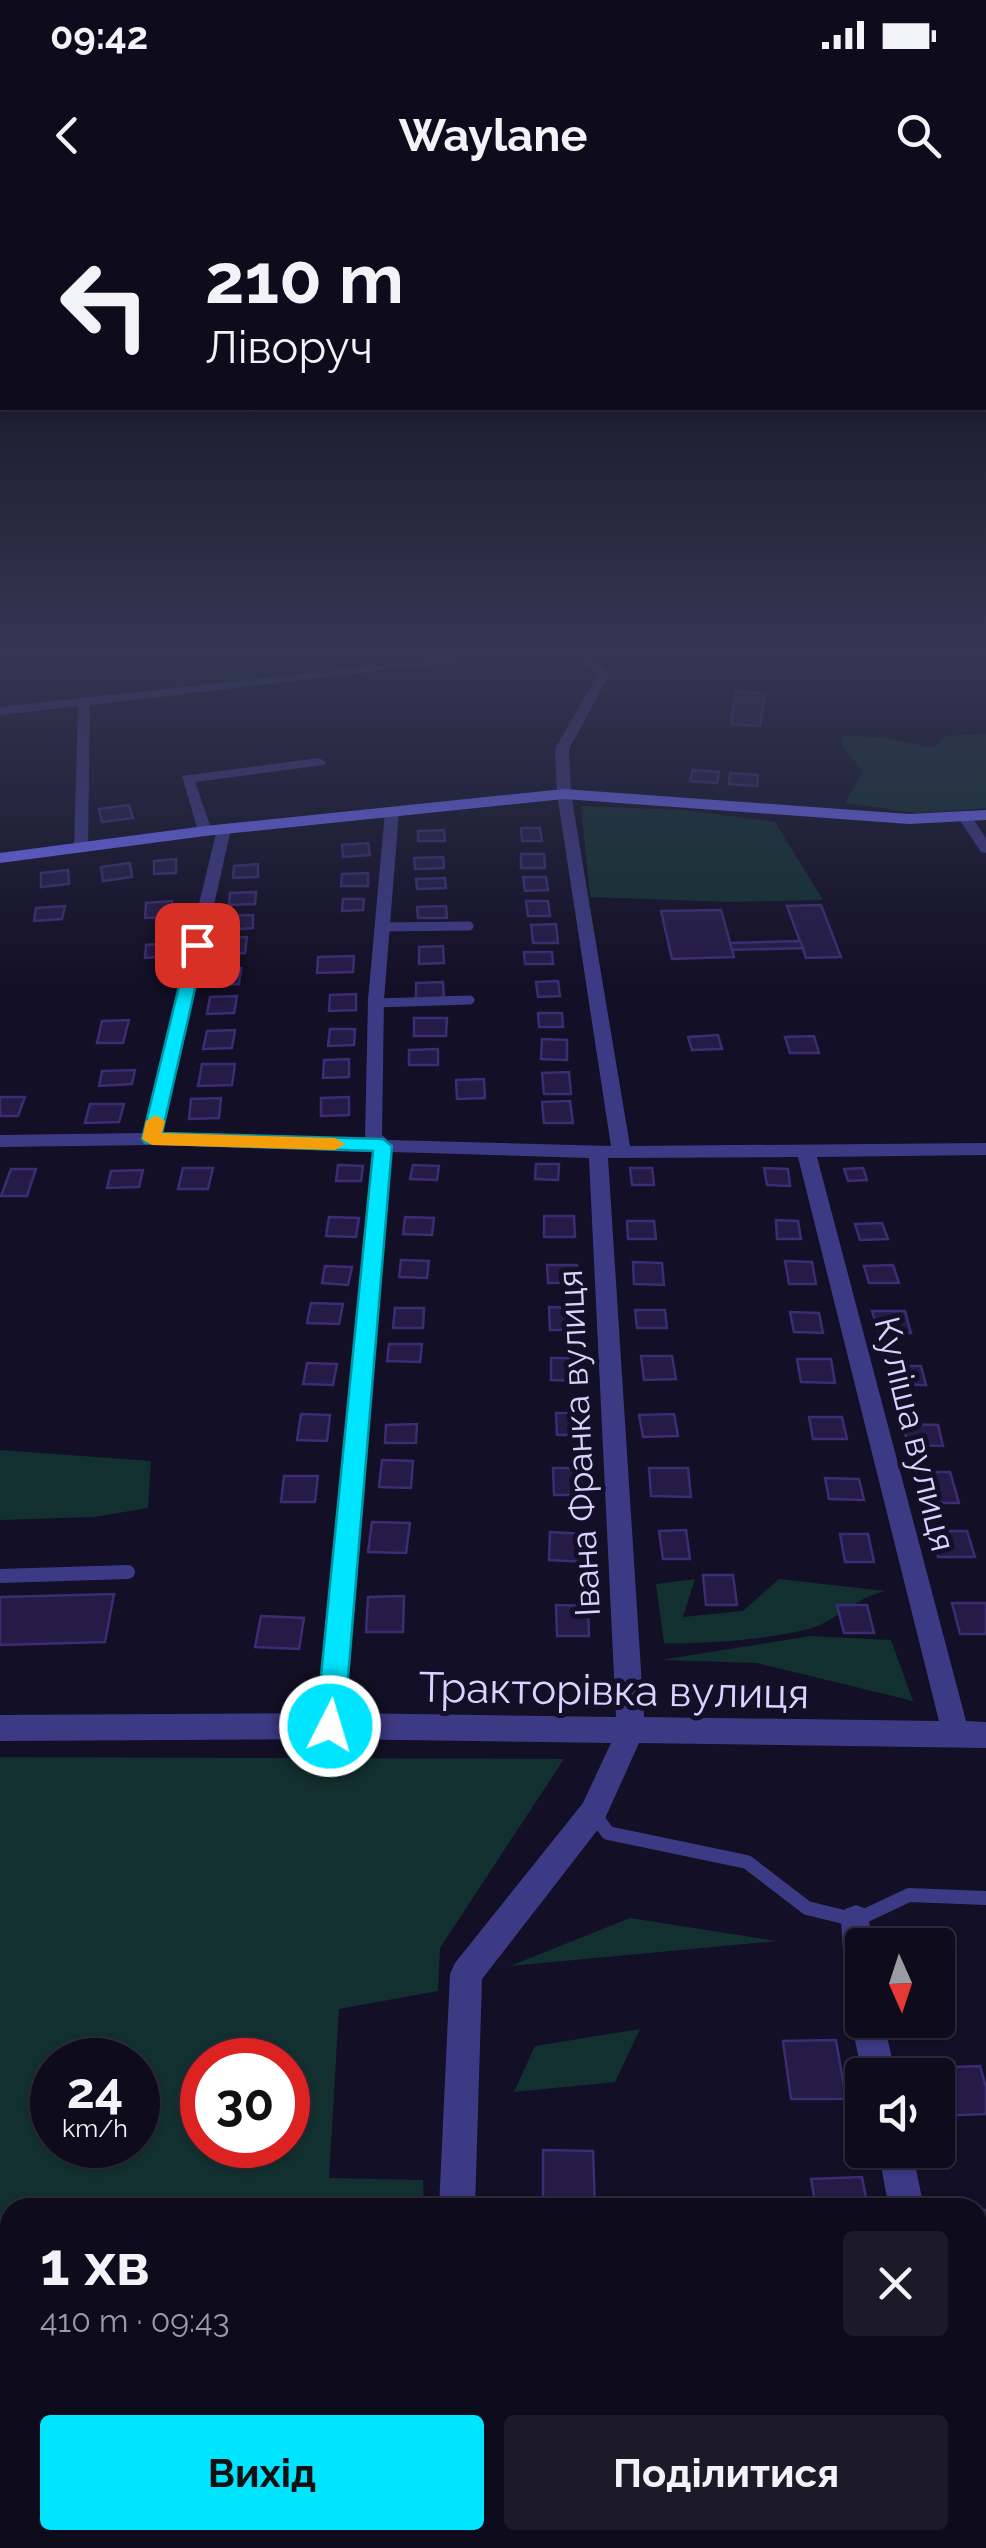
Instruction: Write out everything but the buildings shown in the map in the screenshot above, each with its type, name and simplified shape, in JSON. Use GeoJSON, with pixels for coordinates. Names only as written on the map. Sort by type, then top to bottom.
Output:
{"type":"FeatureCollection","features":[{"type":"Feature","properties":{"kind":"main road"},"geometry":{"type":"LineString","coordinates":[[0,858],[205,831],[564,794],[909,819],[986,814]]}},
{"type":"Feature","properties":{"kind":"street"},"geometry":{"type":"LineString","coordinates":[[81,848],[83,763]]}},
{"type":"Feature","properties":{"kind":"street"},"geometry":{"type":"LineString","coordinates":[[205,831],[187,779],[315,763]]}},
{"type":"Feature","properties":{"kind":"street","name":"Івана Франка вулиця"},"geometry":{"type":"LineString","coordinates":[[563,763],[610,1152],[631,1731]]}},
{"type":"Feature","properties":{"kind":"street"},"geometry":{"type":"LineString","coordinates":[[383,1146],[373,1137],[376,1003],[392,810]]}},
{"type":"Feature","properties":{"kind":"street"},"geometry":{"type":"LineString","coordinates":[[964,816],[986,848]]}},
{"type":"Feature","properties":{"kind":"street"},"geometry":{"type":"LineString","coordinates":[[152,1139],[224,829]]}},
{"type":"Feature","properties":{"kind":"street"},"geometry":{"type":"LineString","coordinates":[[0,1141],[152,1139],[610,1152],[986,1149]]}},
{"type":"Feature","properties":{"kind":"street"},"geometry":{"type":"LineString","coordinates":[[330,1726],[383,1146]]}},
{"type":"Feature","properties":{"kind":"street","name":"Куліша вулиця"},"geometry":{"type":"LineString","coordinates":[[806,1151],[956,1735]]}},
{"type":"Feature","properties":{"kind":"street","name":"Тракторівка вулиця"},"geometry":{"type":"LineString","coordinates":[[0,1728],[330,1726],[986,1735]]}},
{"type":"Feature","properties":{"kind":"street"},"geometry":{"type":"LineString","coordinates":[[457,2198],[466,1974],[592,1813],[631,1731]]}},
{"type":"Feature","properties":{"kind":"street"},"geometry":{"type":"LineString","coordinates":[[856,1920],[857,1928]]}},
{"type":"Feature","properties":{"kind":"street"},"geometry":{"type":"LineString","coordinates":[[899,2168],[905,2198]]}},
{"type":"Feature","properties":{"kind":"lane"},"geometry":{"type":"LineString","coordinates":[[381,928],[469,926]]}},
{"type":"Feature","properties":{"kind":"lane"},"geometry":{"type":"LineString","coordinates":[[376,1003],[470,1000]]}},
{"type":"Feature","properties":{"kind":"lane"},"geometry":{"type":"LineString","coordinates":[[0,1576],[128,1572]]}},
{"type":"Feature","properties":{"kind":"lane"},"geometry":{"type":"LineString","coordinates":[[592,1813],[608,1833],[747,1862],[807,1908],[856,1920],[909,1895],[986,1898]]}},
{"type":"Feature","properties":{"kind":"green space"},"geometry":{"type":"Polygon","coordinates":[[[856,763],[986,763],[986,808],[917,813],[845,803],[863,771],[856,763]]]}},
{"type":"Feature","properties":{"kind":"green space"},"geometry":{"type":"Polygon","coordinates":[[[581,806],[683,810],[775,822],[823,900],[732,902],[590,897],[581,806]]]}},
{"type":"Feature","properties":{"kind":"green space"},"geometry":{"type":"Polygon","coordinates":[[[0,1450],[151,1461],[148,1508],[94,1517],[0,1520],[0,1450]]]}},
{"type":"Feature","properties":{"kind":"green space"},"geometry":{"type":"Polygon","coordinates":[[[695,1579],[683,1617],[743,1611],[779,1579],[885,1591],[808,1629],[744,1640],[664,1643],[656,1584],[695,1579]]]}},
{"type":"Feature","properties":{"kind":"green space"},"geometry":{"type":"Polygon","coordinates":[[[810,1636],[891,1640],[913,1701],[757,1663],[661,1660],[810,1636]]]}},
{"type":"Feature","properties":{"kind":"green space"},"geometry":{"type":"Polygon","coordinates":[[[0,1757],[564,1759],[440,1948],[438,1991],[339,2009],[329,2178],[423,2180],[424,2198],[0,2198],[0,1757]]]}},
{"type":"Feature","properties":{"kind":"green space"},"geometry":{"type":"Polygon","coordinates":[[[630,1918],[777,1941],[510,1966],[630,1918]]]}},
{"type":"Feature","properties":{"kind":"green space"},"geometry":{"type":"Polygon","coordinates":[[[640,2029],[615,2082],[514,2092],[535,2046],[640,2029]]]}},
{"type":"Feature","properties":{"kind":"slow traffic"},"geometry":{"type":"LineString","coordinates":[[156,1121],[152,1139],[335,1144]]}},
{"type":"Feature","properties":{"kind":"route"},"geometry":{"type":"LineString","coordinates":[[197,945],[152,1139],[383,1146],[330,1726]]}}]}
